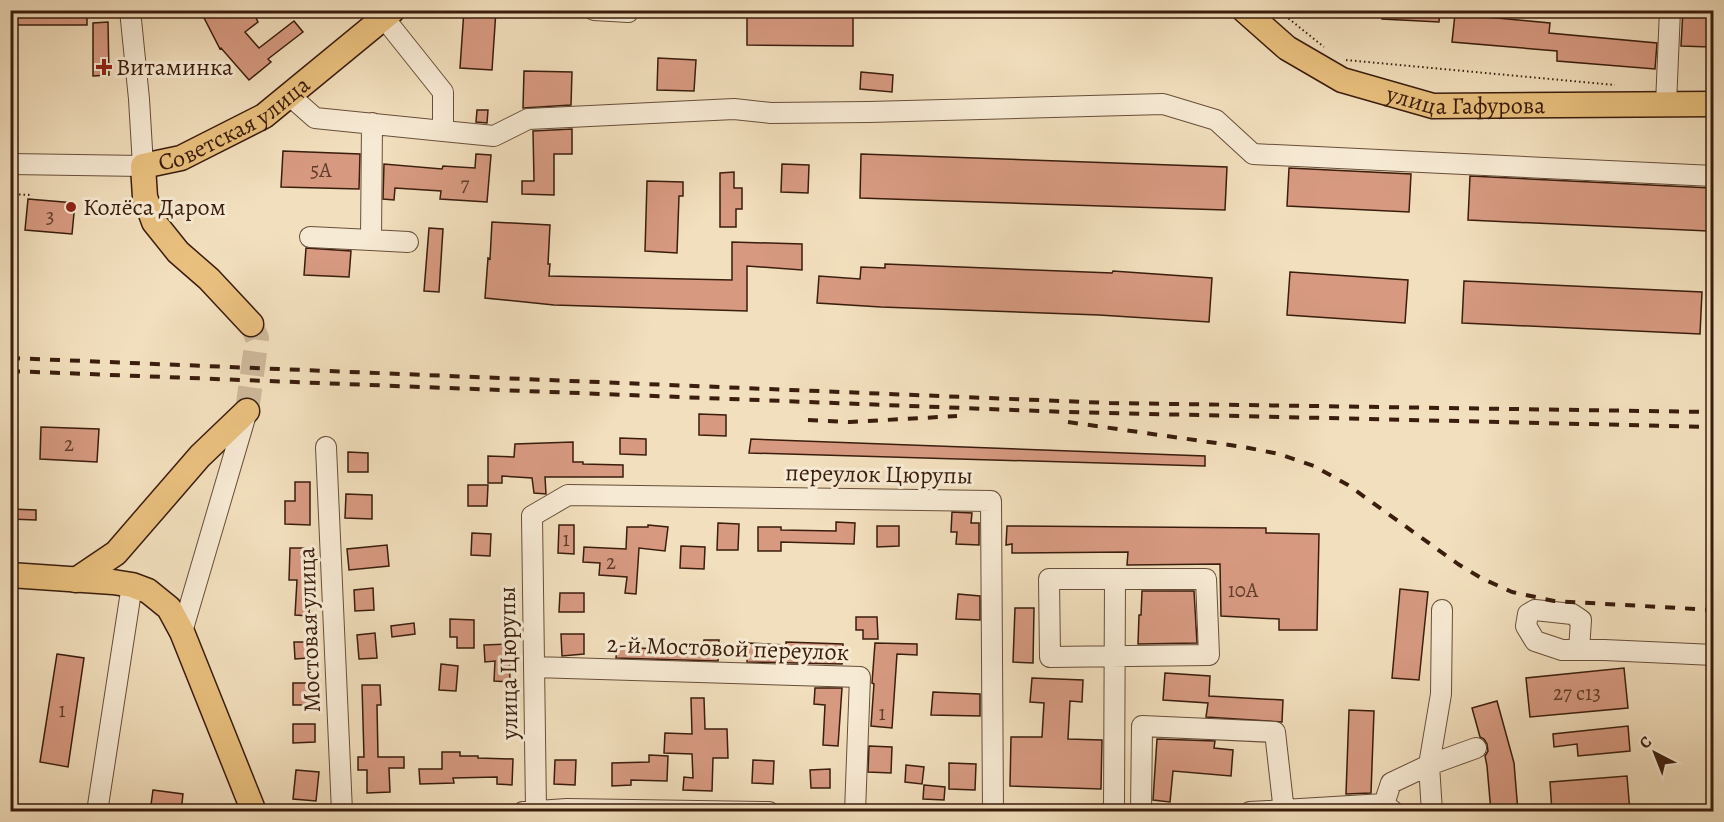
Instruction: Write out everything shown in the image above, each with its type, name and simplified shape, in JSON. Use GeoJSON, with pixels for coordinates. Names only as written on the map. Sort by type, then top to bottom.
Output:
{"type":"FeatureCollection","features":[{"type":"Feature","properties":{"kind":"main road","name":"улица Гафурова"},"geometry":{"type":"LineString","coordinates":[[1244,10],[1287,48],[1342,80],[1433,106],[1713,104]]}},
{"type":"Feature","properties":{"kind":"main road","name":"Советская улица"},"geometry":{"type":"LineString","coordinates":[[143,166],[181,158],[264,116],[389,14]]}},
{"type":"Feature","properties":{"kind":"main road"},"geometry":{"type":"LineString","coordinates":[[143,166],[145,197],[154,222],[178,252],[251,324]]}},
{"type":"Feature","properties":{"kind":"main road"},"geometry":{"type":"LineString","coordinates":[[76,580],[116,553],[200,456],[247,411]]}},
{"type":"Feature","properties":{"kind":"main road"},"geometry":{"type":"LineString","coordinates":[[10,575],[132,585],[148,591],[169,608],[182,632],[254,812]]}},
{"type":"Feature","properties":{"kind":"street"},"geometry":{"type":"LineString","coordinates":[[130,10],[143,166]]}},
{"type":"Feature","properties":{"kind":"street"},"geometry":{"type":"LineString","coordinates":[[594,10],[628,12],[629,10]]}},
{"type":"Feature","properties":{"kind":"street"},"geometry":{"type":"LineString","coordinates":[[1666,104],[1670,10]]}},
{"type":"Feature","properties":{"kind":"street"},"geometry":{"type":"LineString","coordinates":[[389,14],[444,92],[443,131]]}},
{"type":"Feature","properties":{"kind":"street"},"geometry":{"type":"LineString","coordinates":[[289,95],[315,118],[494,136],[528,119],[734,109],[771,113],[869,112],[1162,104],[1216,120],[1253,154],[1713,176]]}},
{"type":"Feature","properties":{"kind":"street"},"geometry":{"type":"LineString","coordinates":[[371,240],[372,123]]}},
{"type":"Feature","properties":{"kind":"street","name":"Советская улица"},"geometry":{"type":"LineString","coordinates":[[10,164],[143,166]]}},
{"type":"Feature","properties":{"kind":"street"},"geometry":{"type":"LineString","coordinates":[[310,237],[408,242]]}},
{"type":"Feature","properties":{"kind":"street"},"geometry":{"type":"LineString","coordinates":[[182,632],[247,411]]}},
{"type":"Feature","properties":{"kind":"street","name":"Мостовая улица"},"geometry":{"type":"LineString","coordinates":[[326,447],[342,812]]}},
{"type":"Feature","properties":{"kind":"street","name":"переулок Цюрупы"},"geometry":{"type":"LineString","coordinates":[[532,516],[568,495],[992,501],[993,812]]}},
{"type":"Feature","properties":{"kind":"street","name":"улица Цюрупы"},"geometry":{"type":"LineString","coordinates":[[528,811],[534,668],[532,516]]}},
{"type":"Feature","properties":{"kind":"street"},"geometry":{"type":"LineString","coordinates":[[1049,579],[1206,579],[1209,655],[1114,657],[1050,657],[1049,579]]}},
{"type":"Feature","properties":{"kind":"street"},"geometry":{"type":"LineString","coordinates":[[1109,812],[1114,809],[1115,579]]}},
{"type":"Feature","properties":{"kind":"street"},"geometry":{"type":"LineString","coordinates":[[97,812],[132,585]]}},
{"type":"Feature","properties":{"kind":"street"},"geometry":{"type":"LineString","coordinates":[[1432,812],[1429,765],[1441,694],[1442,610]]}},
{"type":"Feature","properties":{"kind":"street"},"geometry":{"type":"LineString","coordinates":[[1580,650],[1713,655]]}},
{"type":"Feature","properties":{"kind":"street","name":"2-й Мостовой переулок"},"geometry":{"type":"LineString","coordinates":[[534,668],[860,677],[855,812]]}},
{"type":"Feature","properties":{"kind":"street"},"geometry":{"type":"LineString","coordinates":[[1141,812],[1142,726],[1275,732],[1283,811]]}},
{"type":"Feature","properties":{"kind":"street"},"geometry":{"type":"LineString","coordinates":[[1250,812],[1389,808],[1391,783],[1429,765],[1476,748]]}},
{"type":"Feature","properties":{"kind":"street"},"geometry":{"type":"LineString","coordinates":[[528,811],[769,812]]}},
{"type":"Feature","properties":{"kind":"path"},"geometry":{"type":"LineString","coordinates":[[1278,10],[1331,53]]}},
{"type":"Feature","properties":{"kind":"path"},"geometry":{"type":"LineString","coordinates":[[1340,60],[1620,86]]}},
{"type":"Feature","properties":{"kind":"path"},"geometry":{"type":"LineString","coordinates":[[10,194],[31,195]]}},
{"type":"Feature","properties":{"kind":"building"},"geometry":{"type":"Polygon","coordinates":[[[10,10],[87,10],[87,25],[10,25],[10,10]]]}},
{"type":"Feature","properties":{"kind":"building"},"geometry":{"type":"Polygon","coordinates":[[[200,10],[252,10],[258,22],[245,32],[259,48],[294,21],[303,32],[268,59],[271,62],[249,80],[220,49],[200,10]]]}},
{"type":"Feature","properties":{"kind":"building"},"geometry":{"type":"Polygon","coordinates":[[[464,10],[496,10],[492,70],[460,68],[464,10]]]}},
{"type":"Feature","properties":{"kind":"building"},"geometry":{"type":"Polygon","coordinates":[[[747,10],[853,10],[853,46],[747,45],[747,10]]]}},
{"type":"Feature","properties":{"kind":"building"},"geometry":{"type":"Polygon","coordinates":[[[1383,10],[1440,10],[1439,22],[1382,19],[1383,10]]]}},
{"type":"Feature","properties":{"kind":"building"},"geometry":{"type":"Polygon","coordinates":[[[1683,10],[1712,10],[1710,47],[1681,46],[1683,10]]]}},
{"type":"Feature","properties":{"kind":"building"},"geometry":{"type":"Polygon","coordinates":[[[1455,14],[1550,23],[1549,33],[1657,43],[1655,69],[1557,61],[1557,51],[1452,42],[1455,14]]]}},
{"type":"Feature","properties":{"kind":"building"},"geometry":{"type":"Polygon","coordinates":[[[108,22],[109,75],[93,76],[93,23],[108,22]]]}},
{"type":"Feature","properties":{"kind":"building"},"geometry":{"type":"Polygon","coordinates":[[[658,58],[696,60],[694,91],[657,90],[658,58]]]}},
{"type":"Feature","properties":{"kind":"building"},"geometry":{"type":"Polygon","coordinates":[[[524,71],[572,72],[571,105],[523,108],[524,71]]]}},
{"type":"Feature","properties":{"kind":"building"},"geometry":{"type":"Polygon","coordinates":[[[861,72],[893,75],[892,92],[860,89],[861,72]]]}},
{"type":"Feature","properties":{"kind":"building"},"geometry":{"type":"Polygon","coordinates":[[[477,110],[488,110],[487,123],[476,122],[477,110]]]}},
{"type":"Feature","properties":{"kind":"building"},"geometry":{"type":"Polygon","coordinates":[[[572,129],[572,154],[554,154],[554,195],[522,194],[522,181],[534,181],[533,131],[572,129]]]}},
{"type":"Feature","properties":{"kind":"building"},"geometry":{"type":"Polygon","coordinates":[[[283,151],[360,154],[359,189],[281,187],[283,151]]]}},
{"type":"Feature","properties":{"kind":"building"},"geometry":{"type":"Polygon","coordinates":[[[476,154],[491,155],[487,202],[440,199],[441,191],[395,188],[394,200],[383,199],[384,164],[442,169],[443,166],[475,168],[476,154]]]}},
{"type":"Feature","properties":{"kind":"building"},"geometry":{"type":"Polygon","coordinates":[[[861,154],[1227,167],[1225,210],[860,198],[861,154]]]}},
{"type":"Feature","properties":{"kind":"building"},"geometry":{"type":"Polygon","coordinates":[[[782,164],[809,165],[808,193],[781,192],[782,164]]]}},
{"type":"Feature","properties":{"kind":"building"},"geometry":{"type":"Polygon","coordinates":[[[1289,168],[1411,174],[1409,212],[1287,206],[1289,168]]]}},
{"type":"Feature","properties":{"kind":"building"},"geometry":{"type":"Polygon","coordinates":[[[734,172],[734,188],[742,188],[742,209],[736,209],[736,227],[720,227],[720,173],[734,172]]]}},
{"type":"Feature","properties":{"kind":"building"},"geometry":{"type":"Polygon","coordinates":[[[1470,176],[1711,188],[1708,231],[1468,220],[1470,176]]]}},
{"type":"Feature","properties":{"kind":"building"},"geometry":{"type":"Polygon","coordinates":[[[647,181],[683,182],[683,196],[679,196],[677,253],[645,251],[647,181]]]}},
{"type":"Feature","properties":{"kind":"building"},"geometry":{"type":"Polygon","coordinates":[[[28,199],[75,203],[72,234],[25,230],[28,199]]]}},
{"type":"Feature","properties":{"kind":"building"},"geometry":{"type":"Polygon","coordinates":[[[492,222],[550,225],[549,276],[732,280],[732,242],[802,244],[802,270],[747,266],[747,311],[554,305],[485,298],[492,222]]]}},
{"type":"Feature","properties":{"kind":"building"},"geometry":{"type":"Polygon","coordinates":[[[429,228],[443,229],[439,292],[424,291],[429,228]]]}},
{"type":"Feature","properties":{"kind":"building"},"geometry":{"type":"Polygon","coordinates":[[[306,248],[351,251],[349,277],[304,275],[306,248]]]}},
{"type":"Feature","properties":{"kind":"building"},"geometry":{"type":"Polygon","coordinates":[[[885,264],[1112,273],[1113,271],[1212,278],[1209,322],[817,303],[819,276],[860,279],[861,267],[885,268],[885,264]]]}},
{"type":"Feature","properties":{"kind":"building"},"geometry":{"type":"Polygon","coordinates":[[[1290,272],[1408,280],[1405,323],[1287,315],[1290,272]]]}},
{"type":"Feature","properties":{"kind":"building"},"geometry":{"type":"Polygon","coordinates":[[[1464,281],[1702,292],[1700,334],[1462,323],[1464,281]]]}},
{"type":"Feature","properties":{"kind":"building"},"geometry":{"type":"Polygon","coordinates":[[[699,414],[726,415],[726,436],[699,435],[699,414]]]}},
{"type":"Feature","properties":{"kind":"building"},"geometry":{"type":"Polygon","coordinates":[[[41,427],[99,429],[97,462],[40,459],[41,427]]]}},
{"type":"Feature","properties":{"kind":"building"},"geometry":{"type":"Polygon","coordinates":[[[620,438],[646,439],[646,455],[620,454],[620,438]]]}},
{"type":"Feature","properties":{"kind":"building"},"geometry":{"type":"Polygon","coordinates":[[[751,439],[1205,456],[1205,466],[749,453],[751,439]]]}},
{"type":"Feature","properties":{"kind":"building"},"geometry":{"type":"Polygon","coordinates":[[[573,442],[573,462],[623,465],[623,477],[545,477],[546,494],[534,493],[532,478],[502,476],[502,483],[488,483],[488,456],[514,457],[515,444],[573,442]]]}},
{"type":"Feature","properties":{"kind":"building"},"geometry":{"type":"Polygon","coordinates":[[[348,452],[368,453],[368,472],[348,472],[348,452]]]}},
{"type":"Feature","properties":{"kind":"building"},"geometry":{"type":"Polygon","coordinates":[[[295,482],[310,482],[310,525],[285,524],[285,501],[295,501],[295,482]]]}},
{"type":"Feature","properties":{"kind":"building"},"geometry":{"type":"Polygon","coordinates":[[[468,485],[488,485],[487,506],[468,506],[468,485]]]}},
{"type":"Feature","properties":{"kind":"building"},"geometry":{"type":"Polygon","coordinates":[[[346,494],[372,495],[372,519],[345,518],[346,494]]]}},
{"type":"Feature","properties":{"kind":"building"},"geometry":{"type":"Polygon","coordinates":[[[10,509],[36,510],[36,520],[10,519],[10,509]]]}},
{"type":"Feature","properties":{"kind":"building"},"geometry":{"type":"Polygon","coordinates":[[[952,512],[972,513],[971,523],[979,523],[979,545],[956,544],[957,532],[951,532],[952,512]]]}},
{"type":"Feature","properties":{"kind":"building"},"geometry":{"type":"Polygon","coordinates":[[[836,522],[855,523],[854,544],[781,542],[781,551],[758,551],[758,527],[781,527],[781,530],[836,531],[836,522]]]}},
{"type":"Feature","properties":{"kind":"building"},"geometry":{"type":"Polygon","coordinates":[[[718,523],[739,524],[738,550],[717,550],[718,523]]]}},
{"type":"Feature","properties":{"kind":"building"},"geometry":{"type":"Polygon","coordinates":[[[559,525],[574,525],[574,554],[558,553],[559,525]]]}},
{"type":"Feature","properties":{"kind":"building"},"geometry":{"type":"Polygon","coordinates":[[[648,525],[668,527],[665,551],[639,548],[636,594],[625,593],[627,577],[599,575],[600,563],[583,562],[584,547],[626,549],[627,527],[648,527],[648,525]]]}},
{"type":"Feature","properties":{"kind":"building"},"geometry":{"type":"Polygon","coordinates":[[[877,526],[899,526],[899,546],[877,547],[877,526]]]}},
{"type":"Feature","properties":{"kind":"building"},"geometry":{"type":"Polygon","coordinates":[[[1007,526],[1266,528],[1266,533],[1319,534],[1317,630],[1279,630],[1279,619],[1221,616],[1220,564],[1127,565],[1128,552],[1012,553],[1012,544],[1006,545],[1007,526]]]}},
{"type":"Feature","properties":{"kind":"building"},"geometry":{"type":"Polygon","coordinates":[[[472,533],[491,534],[490,556],[471,555],[472,533]]]}},
{"type":"Feature","properties":{"kind":"building"},"geometry":{"type":"Polygon","coordinates":[[[387,545],[389,566],[349,570],[347,549],[387,545]]]}},
{"type":"Feature","properties":{"kind":"building"},"geometry":{"type":"Polygon","coordinates":[[[681,546],[705,547],[704,569],[680,568],[681,546]]]}},
{"type":"Feature","properties":{"kind":"building"},"geometry":{"type":"Polygon","coordinates":[[[290,548],[312,548],[309,616],[295,615],[297,580],[289,580],[290,548]]]}},
{"type":"Feature","properties":{"kind":"building"},"geometry":{"type":"Polygon","coordinates":[[[373,588],[374,610],[355,611],[354,590],[373,588]]]}},
{"type":"Feature","properties":{"kind":"building"},"geometry":{"type":"Polygon","coordinates":[[[1400,589],[1428,592],[1419,680],[1392,678],[1400,589]]]}},
{"type":"Feature","properties":{"kind":"building"},"geometry":{"type":"Polygon","coordinates":[[[1142,591],[1194,591],[1197,643],[1138,644],[1142,591]]]}},
{"type":"Feature","properties":{"kind":"building"},"geometry":{"type":"Polygon","coordinates":[[[560,593],[584,593],[584,612],[559,612],[560,593]]]}},
{"type":"Feature","properties":{"kind":"building"},"geometry":{"type":"Polygon","coordinates":[[[958,594],[980,596],[980,620],[956,619],[958,594]]]}},
{"type":"Feature","properties":{"kind":"building"},"geometry":{"type":"Polygon","coordinates":[[[1015,608],[1034,608],[1033,663],[1013,662],[1015,608]]]}},
{"type":"Feature","properties":{"kind":"building"},"geometry":{"type":"Polygon","coordinates":[[[856,617],[877,617],[878,639],[863,639],[863,630],[856,630],[856,617]]]}},
{"type":"Feature","properties":{"kind":"building"},"geometry":{"type":"Polygon","coordinates":[[[450,619],[474,620],[474,648],[457,648],[457,637],[450,637],[450,619]]]}},
{"type":"Feature","properties":{"kind":"building"},"geometry":{"type":"Polygon","coordinates":[[[414,623],[415,634],[392,637],[391,626],[414,623]]]}},
{"type":"Feature","properties":{"kind":"building"},"geometry":{"type":"Polygon","coordinates":[[[375,633],[377,658],[359,659],[357,635],[375,633]]]}},
{"type":"Feature","properties":{"kind":"building"},"geometry":{"type":"Polygon","coordinates":[[[561,634],[584,634],[584,654],[562,656],[561,634]]]}},
{"type":"Feature","properties":{"kind":"building"},"geometry":{"type":"Polygon","coordinates":[[[704,640],[719,640],[718,661],[616,658],[617,647],[659,649],[659,644],[703,647],[704,640]]]}},
{"type":"Feature","properties":{"kind":"building"},"geometry":{"type":"Polygon","coordinates":[[[294,642],[307,642],[308,658],[295,659],[294,642]]]}},
{"type":"Feature","properties":{"kind":"building"},"geometry":{"type":"Polygon","coordinates":[[[786,642],[843,644],[842,664],[747,662],[748,643],[786,645],[786,642]]]}},
{"type":"Feature","properties":{"kind":"building"},"geometry":{"type":"Polygon","coordinates":[[[875,643],[917,644],[917,655],[897,654],[892,728],[871,726],[875,643]]]}},
{"type":"Feature","properties":{"kind":"building"},"geometry":{"type":"Polygon","coordinates":[[[509,644],[510,682],[494,681],[495,661],[485,662],[484,645],[509,644]]]}},
{"type":"Feature","properties":{"kind":"building"},"geometry":{"type":"Polygon","coordinates":[[[57,654],[84,658],[68,767],[40,762],[57,654]]]}},
{"type":"Feature","properties":{"kind":"building"},"geometry":{"type":"Polygon","coordinates":[[[441,664],[458,666],[456,691],[439,690],[441,664]]]}},
{"type":"Feature","properties":{"kind":"building"},"geometry":{"type":"Polygon","coordinates":[[[1624,668],[1628,708],[1530,717],[1526,678],[1624,668]]]}},
{"type":"Feature","properties":{"kind":"building"},"geometry":{"type":"Polygon","coordinates":[[[1165,673],[1210,676],[1209,696],[1283,700],[1282,722],[1206,717],[1208,703],[1163,700],[1165,673]]]}},
{"type":"Feature","properties":{"kind":"building"},"geometry":{"type":"Polygon","coordinates":[[[1032,678],[1083,680],[1082,702],[1070,701],[1068,739],[1102,740],[1101,789],[1010,786],[1011,737],[1042,737],[1044,703],[1030,702],[1032,678]]]}},
{"type":"Feature","properties":{"kind":"building"},"geometry":{"type":"Polygon","coordinates":[[[293,683],[314,683],[314,705],[293,705],[293,683]]]}},
{"type":"Feature","properties":{"kind":"building"},"geometry":{"type":"Polygon","coordinates":[[[362,685],[380,685],[381,705],[377,705],[378,757],[404,757],[404,768],[389,768],[390,792],[367,793],[367,770],[358,770],[358,757],[364,757],[362,685]]]}},
{"type":"Feature","properties":{"kind":"building"},"geometry":{"type":"Polygon","coordinates":[[[815,688],[842,688],[838,746],[823,745],[825,705],[814,704],[815,688]]]}},
{"type":"Feature","properties":{"kind":"building"},"geometry":{"type":"Polygon","coordinates":[[[933,692],[980,694],[980,716],[931,715],[933,692]]]}},
{"type":"Feature","properties":{"kind":"building"},"geometry":{"type":"Polygon","coordinates":[[[691,698],[704,698],[705,729],[727,729],[728,758],[713,758],[712,791],[683,790],[684,777],[693,778],[692,754],[664,753],[665,733],[692,734],[691,698]]]}},
{"type":"Feature","properties":{"kind":"building"},"geometry":{"type":"Polygon","coordinates":[[[1497,701],[1514,763],[1518,812],[1491,812],[1485,756],[1488,751],[1487,744],[1480,737],[1472,708],[1497,701]]]}},
{"type":"Feature","properties":{"kind":"building"},"geometry":{"type":"Polygon","coordinates":[[[1349,710],[1374,711],[1371,793],[1346,794],[1349,710]]]}},
{"type":"Feature","properties":{"kind":"building"},"geometry":{"type":"Polygon","coordinates":[[[293,724],[315,724],[315,742],[293,743],[293,724]]]}},
{"type":"Feature","properties":{"kind":"building"},"geometry":{"type":"Polygon","coordinates":[[[1628,726],[1630,751],[1578,756],[1577,744],[1554,747],[1553,734],[1628,726]]]}},
{"type":"Feature","properties":{"kind":"building"},"geometry":{"type":"Polygon","coordinates":[[[1157,739],[1215,741],[1214,748],[1233,750],[1231,776],[1173,771],[1170,802],[1153,800],[1157,739]]]}},
{"type":"Feature","properties":{"kind":"building"},"geometry":{"type":"Polygon","coordinates":[[[869,746],[892,747],[891,773],[868,772],[869,746]]]}},
{"type":"Feature","properties":{"kind":"building"},"geometry":{"type":"Polygon","coordinates":[[[442,752],[460,752],[460,756],[478,756],[478,758],[513,759],[512,785],[497,784],[497,777],[453,778],[454,783],[420,784],[419,769],[442,769],[442,752]]]}},
{"type":"Feature","properties":{"kind":"building"},"geometry":{"type":"Polygon","coordinates":[[[649,755],[668,756],[667,781],[631,780],[631,785],[612,786],[612,763],[649,762],[649,755]]]}},
{"type":"Feature","properties":{"kind":"building"},"geometry":{"type":"Polygon","coordinates":[[[555,760],[576,760],[575,785],[554,784],[555,760]]]}},
{"type":"Feature","properties":{"kind":"building"},"geometry":{"type":"Polygon","coordinates":[[[753,760],[774,761],[773,784],[752,783],[753,760]]]}},
{"type":"Feature","properties":{"kind":"building"},"geometry":{"type":"Polygon","coordinates":[[[949,763],[976,764],[975,790],[949,789],[949,763]]]}},
{"type":"Feature","properties":{"kind":"building"},"geometry":{"type":"Polygon","coordinates":[[[906,765],[924,767],[922,784],[905,782],[906,765]]]}},
{"type":"Feature","properties":{"kind":"building"},"geometry":{"type":"Polygon","coordinates":[[[830,769],[830,788],[811,788],[810,770],[830,769]]]}},
{"type":"Feature","properties":{"kind":"building"},"geometry":{"type":"Polygon","coordinates":[[[296,770],[319,772],[316,801],[293,799],[296,770]]]}},
{"type":"Feature","properties":{"kind":"building"},"geometry":{"type":"Polygon","coordinates":[[[1627,776],[1630,812],[1552,812],[1550,782],[1627,776]]]}},
{"type":"Feature","properties":{"kind":"building"},"geometry":{"type":"Polygon","coordinates":[[[924,785],[945,787],[944,800],[923,799],[924,785]]]}},
{"type":"Feature","properties":{"kind":"building"},"geometry":{"type":"Polygon","coordinates":[[[153,790],[183,794],[181,812],[150,812],[153,790]]]}},
{"type":"Feature","properties":{"kind":"tunnel"},"geometry":{"type":"LineString","coordinates":[[247,411],[257,338],[251,324]]}},
{"type":"Feature","properties":{"kind":"railway"},"geometry":{"type":"LineString","coordinates":[[10,358],[1110,403],[1714,412]]}},
{"type":"Feature","properties":{"kind":"railway"},"geometry":{"type":"LineString","coordinates":[[10,371],[1066,412],[1714,427]]}},
{"type":"Feature","properties":{"kind":"railway"},"geometry":{"type":"LineString","coordinates":[[808,420],[850,422],[957,416]]}},
{"type":"Feature","properties":{"kind":"railway"},"geometry":{"type":"LineString","coordinates":[[1068,422],[1244,447],[1279,454],[1314,466],[1348,485],[1458,564],[1481,578],[1512,592],[1554,601],[1714,610]]}},
{"type":"Feature","properties":{"kind":"place","name":"Витаминка"},"geometry":{"type":"Point","coordinates":[104,67]}},
{"type":"Feature","properties":{"kind":"place","name":"Колёса Даром"},"geometry":{"type":"Point","coordinates":[71,207]}}]}
